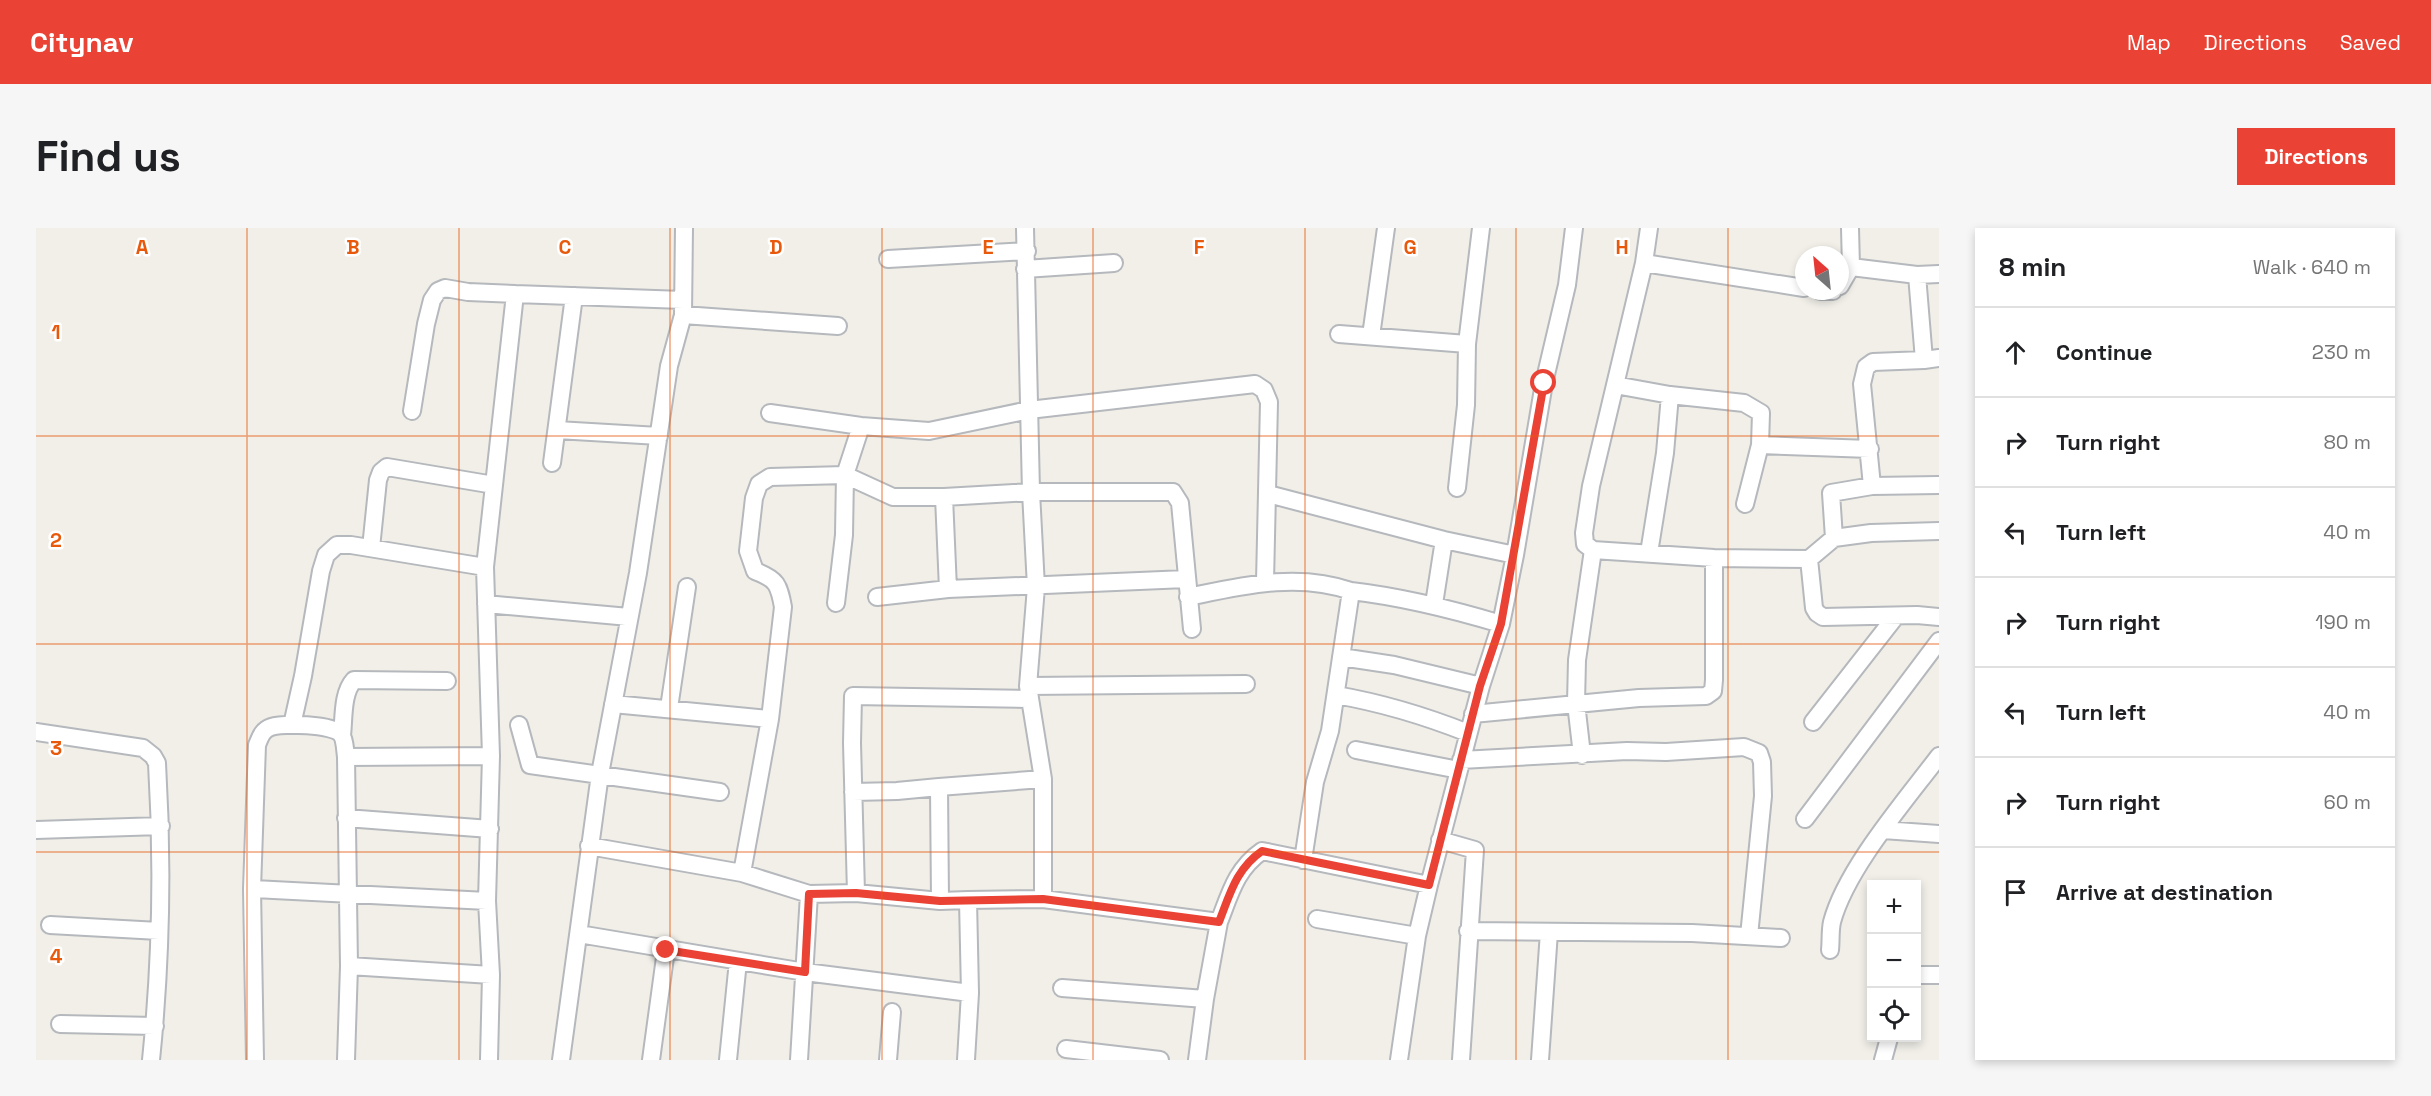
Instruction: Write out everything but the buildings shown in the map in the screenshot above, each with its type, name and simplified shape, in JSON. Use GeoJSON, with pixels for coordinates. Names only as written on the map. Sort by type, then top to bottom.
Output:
{"type":"FeatureCollection","features":[{"type":"Feature","properties":{"kind":"street"},"geometry":{"type":"LineString","coordinates":[[561,1060],[600,774],[629,617],[669,366],[683,307],[684,228]]}},
{"type":"Feature","properties":{"kind":"street"},"geometry":{"type":"LineString","coordinates":[[1025,228],[1031,492],[1036,587],[1028,692],[1043,779],[1043,899]]}},
{"type":"Feature","properties":{"kind":"street"},"geometry":{"type":"LineString","coordinates":[[1371,336],[1386,228]]}},
{"type":"Feature","properties":{"kind":"street"},"geometry":{"type":"LineString","coordinates":[[1457,489],[1466,405],[1467,344],[1481,228]]}},
{"type":"Feature","properties":{"kind":"street"},"geometry":{"type":"LineString","coordinates":[[1399,1060],[1417,936],[1480,686],[1501,624],[1544,383],[1567,285],[1574,228]]}},
{"type":"Feature","properties":{"kind":"street"},"geometry":{"type":"LineString","coordinates":[[1649,228],[1644,263],[1591,486],[1585,544],[1593,550],[1714,558],[1809,559],[1834,538],[1871,533],[1939,531]]}},
{"type":"Feature","properties":{"kind":"street"},"geometry":{"type":"LineString","coordinates":[[1849,270],[1851,267],[1850,228]]}},
{"type":"Feature","properties":{"kind":"street"},"geometry":{"type":"LineString","coordinates":[[888,259],[1027,252]]}},
{"type":"Feature","properties":{"kind":"street"},"geometry":{"type":"LineString","coordinates":[[1025,269],[1114,263]]}},
{"type":"Feature","properties":{"kind":"street"},"geometry":{"type":"LineString","coordinates":[[1644,263],[1795,287]]}},
{"type":"Feature","properties":{"kind":"street"},"geometry":{"type":"LineString","coordinates":[[1851,267],[1917,275],[1939,274]]}},
{"type":"Feature","properties":{"kind":"street"},"geometry":{"type":"LineString","coordinates":[[1872,486],[1862,384],[1866,367],[1874,362],[1932,359],[1917,275]]}},
{"type":"Feature","properties":{"kind":"street"},"geometry":{"type":"LineString","coordinates":[[412,411],[432,300],[438,291],[445,288],[468,292],[574,296],[838,326]]}},
{"type":"Feature","properties":{"kind":"street"},"geometry":{"type":"LineString","coordinates":[[489,1060],[491,975],[488,901],[491,756],[485,567],[515,294]]}},
{"type":"Feature","properties":{"kind":"street"},"geometry":{"type":"LineString","coordinates":[[552,463],[574,296]]}},
{"type":"Feature","properties":{"kind":"street"},"geometry":{"type":"LineString","coordinates":[[1339,334],[1467,344]]}},
{"type":"Feature","properties":{"kind":"street"},"geometry":{"type":"LineString","coordinates":[[770,413],[861,426],[929,431],[1029,410],[1255,384],[1264,390],[1269,402],[1265,582]]}},
{"type":"Feature","properties":{"kind":"street"},"geometry":{"type":"LineString","coordinates":[[1615,385],[1670,395],[1744,403],[1761,413],[1760,445],[1745,504]]}},
{"type":"Feature","properties":{"kind":"street"},"geometry":{"type":"LineString","coordinates":[[1649,553],[1665,453],[1670,395]]}},
{"type":"Feature","properties":{"kind":"street"},"geometry":{"type":"LineString","coordinates":[[836,603],[844,535],[845,475],[861,426]]}},
{"type":"Feature","properties":{"kind":"street"},"geometry":{"type":"LineString","coordinates":[[557,430],[659,435]]}},
{"type":"Feature","properties":{"kind":"street"},"geometry":{"type":"LineString","coordinates":[[1760,445],[1870,449]]}},
{"type":"Feature","properties":{"kind":"street"},"geometry":{"type":"LineString","coordinates":[[371,548],[378,480],[381,472],[387,467],[494,485]]}},
{"type":"Feature","properties":{"kind":"street"},"geometry":{"type":"LineString","coordinates":[[742,873],[770,718],[783,607],[779,589],[770,577],[755,572],[748,551],[754,498],[759,484],[770,477],[845,475],[893,497],[944,497],[1031,492],[1173,492],[1180,503],[1192,629]]}},
{"type":"Feature","properties":{"kind":"street"},"geometry":{"type":"LineString","coordinates":[[1834,538],[1831,493],[1872,486],[1939,485]]}},
{"type":"Feature","properties":{"kind":"street"},"geometry":{"type":"LineString","coordinates":[[1268,494],[1444,540],[1515,555]]}},
{"type":"Feature","properties":{"kind":"street"},"geometry":{"type":"LineString","coordinates":[[944,497],[948,589]]}},
{"type":"Feature","properties":{"kind":"street"},"geometry":{"type":"LineString","coordinates":[[1434,604],[1444,540]]}},
{"type":"Feature","properties":{"kind":"street"},"geometry":{"type":"LineString","coordinates":[[292,725],[321,571],[326,555],[337,545],[371,548],[485,567]]}},
{"type":"Feature","properties":{"kind":"street"},"geometry":{"type":"LineString","coordinates":[[1582,755],[1576,703],[1577,660],[1593,550]]}},
{"type":"Feature","properties":{"kind":"street"},"geometry":{"type":"LineString","coordinates":[[1473,714],[1639,698],[1706,696],[1713,691],[1714,558]]}},
{"type":"Feature","properties":{"kind":"street"},"geometry":{"type":"LineString","coordinates":[[1809,559],[1814,608],[1817,613],[1833,618],[1939,617]]}},
{"type":"Feature","properties":{"kind":"street"},"geometry":{"type":"LineString","coordinates":[[877,597],[948,589],[1186,579]]}},
{"type":"Feature","properties":{"kind":"street"},"geometry":{"type":"LineString","coordinates":[[1188,597],[1265,582],[1331,584],[1351,591],[1434,604],[1501,624]]}},
{"type":"Feature","properties":{"kind":"street"},"geometry":{"type":"LineString","coordinates":[[669,708],[687,587]]}},
{"type":"Feature","properties":{"kind":"street"},"geometry":{"type":"LineString","coordinates":[[1303,860],[1315,782],[1330,731],[1351,591]]}},
{"type":"Feature","properties":{"kind":"street"},"geometry":{"type":"LineString","coordinates":[[486,604],[629,617]]}},
{"type":"Feature","properties":{"kind":"street"},"geometry":{"type":"LineString","coordinates":[[1813,722],[1896,616]]}},
{"type":"Feature","properties":{"kind":"street"},"geometry":{"type":"LineString","coordinates":[[1805,819],[1939,641]]}},
{"type":"Feature","properties":{"kind":"street"},"geometry":{"type":"LineString","coordinates":[[1341,657],[1394,665],[1480,686]]}},
{"type":"Feature","properties":{"kind":"street"},"geometry":{"type":"LineString","coordinates":[[346,1060],[349,966],[346,757],[342,736],[346,693],[348,686],[354,680],[447,681]]}},
{"type":"Feature","properties":{"kind":"street"},"geometry":{"type":"LineString","coordinates":[[856,893],[853,696],[1246,684]]}},
{"type":"Feature","properties":{"kind":"street"},"geometry":{"type":"LineString","coordinates":[[1336,695],[1394,706],[1468,733]]}},
{"type":"Feature","properties":{"kind":"street"},"geometry":{"type":"LineString","coordinates":[[613,704],[770,718]]}},
{"type":"Feature","properties":{"kind":"street"},"geometry":{"type":"LineString","coordinates":[[519,725],[530,765],[720,792]]}},
{"type":"Feature","properties":{"kind":"street"},"geometry":{"type":"LineString","coordinates":[[255,1060],[252,889],[257,746],[262,733],[271,727],[321,726],[335,729],[342,736]]}},
{"type":"Feature","properties":{"kind":"street"},"geometry":{"type":"LineString","coordinates":[[36,732],[143,748],[153,756],[157,764],[161,826],[159,931],[155,1026],[151,1060]]}},
{"type":"Feature","properties":{"kind":"street"},"geometry":{"type":"LineString","coordinates":[[1356,750],[1460,765],[1627,751],[1666,752],[1744,747],[1759,753],[1762,762],[1763,796],[1749,936]]}},
{"type":"Feature","properties":{"kind":"street"},"geometry":{"type":"LineString","coordinates":[[346,757],[491,756]]}},
{"type":"Feature","properties":{"kind":"street"},"geometry":{"type":"LineString","coordinates":[[1830,950],[1831,925],[1844,890],[1883,830],[1939,756]]}},
{"type":"Feature","properties":{"kind":"street"},"geometry":{"type":"LineString","coordinates":[[853,792],[897,791],[1043,779]]}},
{"type":"Feature","properties":{"kind":"street"},"geometry":{"type":"LineString","coordinates":[[939,787],[940,901]]}},
{"type":"Feature","properties":{"kind":"street"},"geometry":{"type":"LineString","coordinates":[[346,818],[490,829]]}},
{"type":"Feature","properties":{"kind":"street"},"geometry":{"type":"LineString","coordinates":[[36,830],[161,826]]}},
{"type":"Feature","properties":{"kind":"street"},"geometry":{"type":"LineString","coordinates":[[1883,830],[1939,834]]}},
{"type":"Feature","properties":{"kind":"street"},"geometry":{"type":"LineString","coordinates":[[1440,840],[1475,850],[1461,1060]]}},
{"type":"Feature","properties":{"kind":"street"},"geometry":{"type":"LineString","coordinates":[[589,846],[742,873],[809,894],[856,893],[940,901],[1043,899],[1219,922]]}},
{"type":"Feature","properties":{"kind":"street"},"geometry":{"type":"LineString","coordinates":[[1197,1060],[1219,922],[1238,875],[1247,861],[1262,851],[1429,885]]}},
{"type":"Feature","properties":{"kind":"street"},"geometry":{"type":"LineString","coordinates":[[252,889],[488,901]]}},
{"type":"Feature","properties":{"kind":"street"},"geometry":{"type":"LineString","coordinates":[[799,1060],[809,894]]}},
{"type":"Feature","properties":{"kind":"street"},"geometry":{"type":"LineString","coordinates":[[966,1060],[970,993],[968,900]]}},
{"type":"Feature","properties":{"kind":"street"},"geometry":{"type":"LineString","coordinates":[[1317,919],[1417,936]]}},
{"type":"Feature","properties":{"kind":"street"},"geometry":{"type":"LineString","coordinates":[[50,925],[159,931]]}},
{"type":"Feature","properties":{"kind":"street"},"geometry":{"type":"LineString","coordinates":[[1468,931],[1692,933],[1780,938]]}},
{"type":"Feature","properties":{"kind":"street"},"geometry":{"type":"LineString","coordinates":[[1540,1060],[1549,932]]}},
{"type":"Feature","properties":{"kind":"street"},"geometry":{"type":"LineString","coordinates":[[579,934],[805,972],[970,993]]}},
{"type":"Feature","properties":{"kind":"street"},"geometry":{"type":"LineString","coordinates":[[651,1060],[666,950]]}},
{"type":"Feature","properties":{"kind":"street"},"geometry":{"type":"LineString","coordinates":[[728,1060],[738,961]]}},
{"type":"Feature","properties":{"kind":"street"},"geometry":{"type":"LineString","coordinates":[[349,966],[491,975]]}},
{"type":"Feature","properties":{"kind":"street"},"geometry":{"type":"LineString","coordinates":[[1921,975],[1939,975]]}},
{"type":"Feature","properties":{"kind":"street"},"geometry":{"type":"LineString","coordinates":[[1062,988],[1205,999]]}},
{"type":"Feature","properties":{"kind":"street"},"geometry":{"type":"LineString","coordinates":[[888,1060],[892,1012]]}},
{"type":"Feature","properties":{"kind":"street"},"geometry":{"type":"LineString","coordinates":[[60,1023],[155,1026]]}},
{"type":"Feature","properties":{"kind":"street"},"geometry":{"type":"LineString","coordinates":[[1883,1060],[1888,1042]]}},
{"type":"Feature","properties":{"kind":"street"},"geometry":{"type":"LineString","coordinates":[[1066,1049],[1160,1060]]}},
{"type":"Feature","properties":{"kind":"route"},"geometry":{"type":"LineString","coordinates":[[666,950],[805,972],[809,894],[856,893],[940,901],[1043,899],[1219,922],[1238,875],[1247,861],[1262,851],[1429,885],[1480,686],[1501,624],[1544,383]]}}]}
